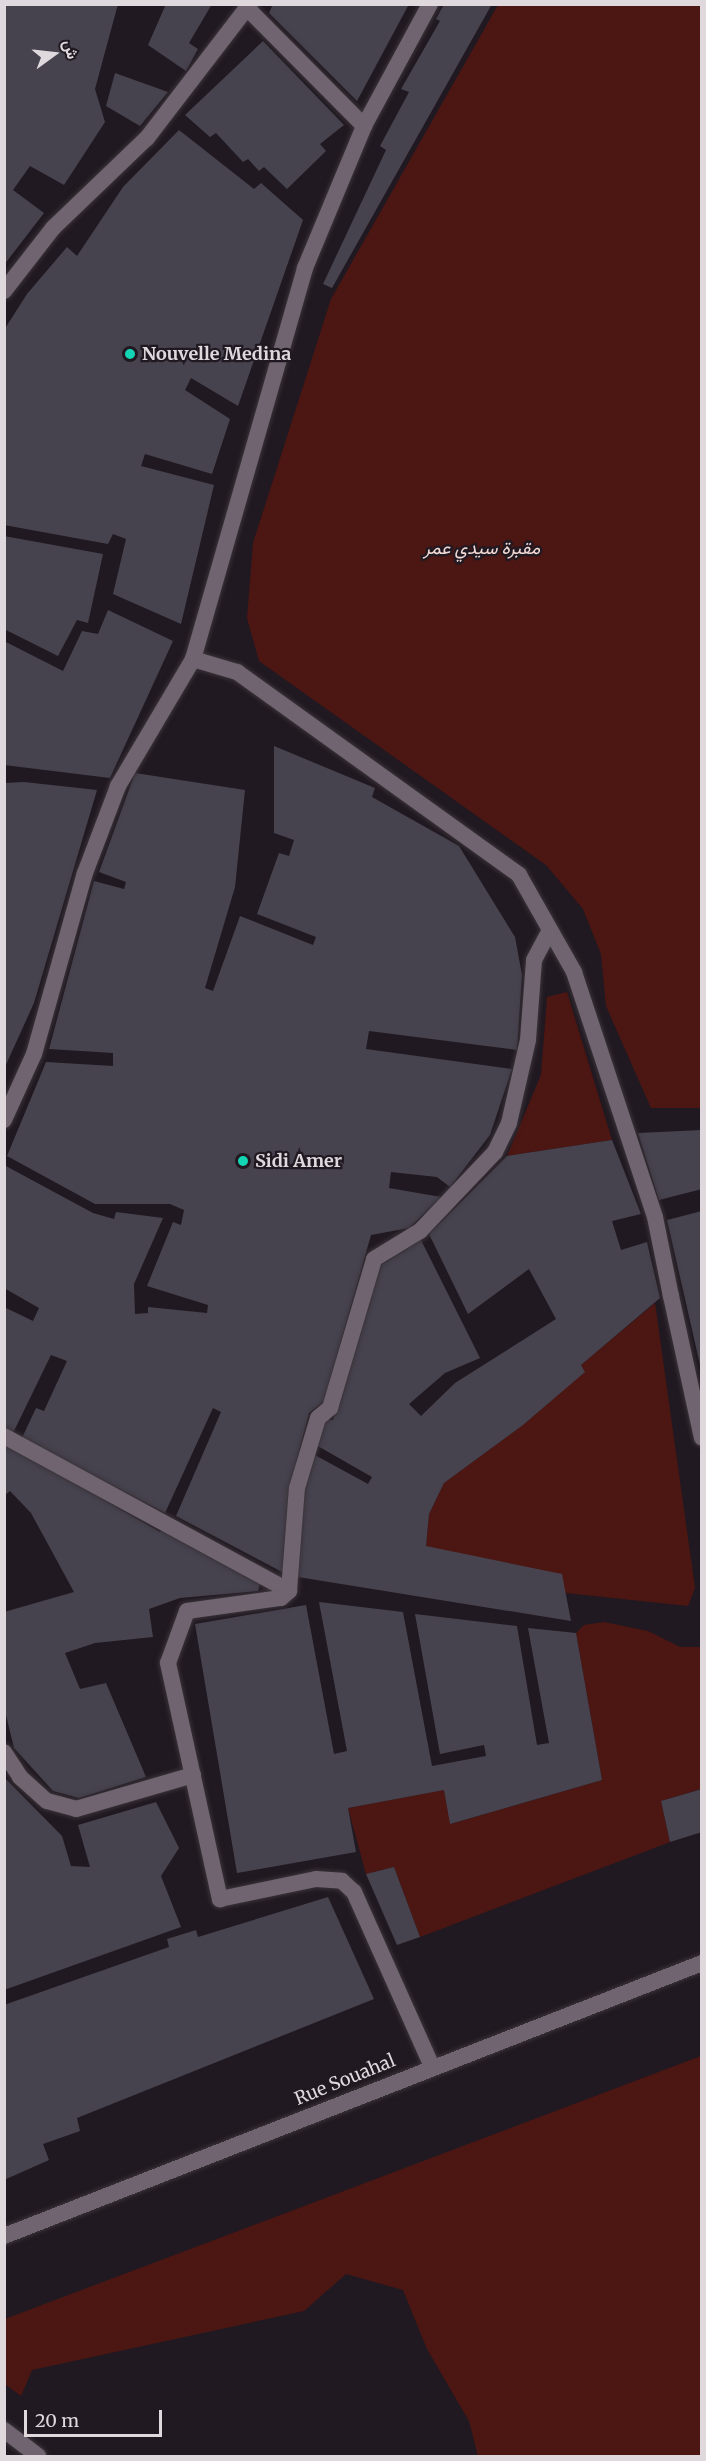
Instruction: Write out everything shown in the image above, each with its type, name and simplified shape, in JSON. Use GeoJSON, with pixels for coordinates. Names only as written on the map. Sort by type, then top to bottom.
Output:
{"type":"FeatureCollection","features":[{"type":"Feature","properties":{"kind":"street"},"geometry":{"type":"LineString","coordinates":[[4,1120],[34,1054],[85,873],[118,786],[193,659],[304,268],[364,126],[430,4]]}},
{"type":"Feature","properties":{"kind":"street"},"geometry":{"type":"LineString","coordinates":[[4,291],[53,228],[147,138],[249,7],[364,126]]}},
{"type":"Feature","properties":{"kind":"street"},"geometry":{"type":"LineString","coordinates":[[193,659],[237,672],[466,834],[519,875],[578,984],[655,1217],[702,1438]]}},
{"type":"Feature","properties":{"kind":"street"},"geometry":{"type":"LineString","coordinates":[[432,2066],[354,1892],[342,1881],[316,1879],[220,1899],[168,1663],[187,1611],[281,1598],[289,1591],[297,1488],[318,1418],[330,1408],[374,1259],[420,1231],[495,1152],[509,1123],[528,1040],[534,960],[550,930]]}},
{"type":"Feature","properties":{"kind":"street"},"geometry":{"type":"LineString","coordinates":[[4,1436],[289,1591]]}},
{"type":"Feature","properties":{"kind":"street"},"geometry":{"type":"LineString","coordinates":[[4,1752],[20,1777],[47,1801],[76,1809],[193,1775]]}},
{"type":"Feature","properties":{"kind":"street","name":"Rue Souahal"},"geometry":{"type":"LineString","coordinates":[[4,2236],[432,2066],[702,1963]]}},
{"type":"Feature","properties":{"kind":"street"},"geometry":{"type":"LineString","coordinates":[[4,2430],[38,2457]]}},
{"type":"Feature","properties":{"kind":"green space","name":"مقبرة سيدي عمر"},"geometry":{"type":"Polygon","coordinates":[[[498,5],[701,5],[701,1108],[651,1108],[606,1006],[601,954],[583,909],[546,865],[259,661],[247,618],[253,543],[331,299],[498,5]]]}},
{"type":"Feature","properties":{"kind":"green space"},"geometry":{"type":"Polygon","coordinates":[[[567,992],[612,1140],[507,1156],[541,1075],[547,997],[567,992]]]}},
{"type":"Feature","properties":{"kind":"green space"},"geometry":{"type":"Polygon","coordinates":[[[655,1303],[695,1588],[688,1606],[566,1593],[426,1546],[429,1514],[444,1483],[523,1425],[584,1372],[581,1365],[655,1303]]]}},
{"type":"Feature","properties":{"kind":"green space"},"geometry":{"type":"Polygon","coordinates":[[[604,1622],[648,1631],[680,1647],[701,1647],[701,1789],[661,1801],[670,1842],[420,1937],[394,1867],[366,1874],[348,1808],[444,1790],[451,1824],[602,1780],[576,1633],[584,1625],[604,1622]]]}},
{"type":"Feature","properties":{"kind":"green space"},"geometry":{"type":"Polygon","coordinates":[[[701,2056],[701,2456],[478,2456],[469,2421],[427,2349],[403,2290],[346,2274],[304,2311],[32,2370],[21,2396],[5,2384],[5,2319],[701,2056]]]}},
{"type":"Feature","properties":{"kind":"building"},"geometry":{"type":"Polygon","coordinates":[[[4,4],[118,4],[95,89],[105,122],[64,185],[30,166],[13,190],[44,213],[4,265],[4,4]]]}},
{"type":"Feature","properties":{"kind":"building"},"geometry":{"type":"Polygon","coordinates":[[[166,4],[212,4],[189,43],[198,49],[186,71],[148,45],[166,4]]]}},
{"type":"Feature","properties":{"kind":"building"},"geometry":{"type":"Polygon","coordinates":[[[273,4],[409,4],[357,101],[269,13],[273,4]]]}},
{"type":"Feature","properties":{"kind":"building"},"geometry":{"type":"Polygon","coordinates":[[[444,4],[492,4],[332,288],[323,284],[386,150],[380,146],[409,92],[401,89],[440,21],[436,19],[444,4]]]}},
{"type":"Feature","properties":{"kind":"building"},"geometry":{"type":"Polygon","coordinates":[[[263,41],[344,125],[320,144],[326,151],[287,189],[264,167],[259,171],[248,159],[243,162],[216,133],[210,137],[185,115],[263,41]]]}},
{"type":"Feature","properties":{"kind":"building"},"geometry":{"type":"Polygon","coordinates":[[[115,73],[168,92],[140,126],[106,106],[115,73]]]}},
{"type":"Feature","properties":{"kind":"building","name":"Nouvelle Medina"},"geometry":{"type":"Polygon","coordinates":[[[179,130],[254,189],[261,183],[303,220],[238,406],[191,378],[185,390],[230,419],[212,474],[145,454],[141,466],[214,485],[181,624],[113,594],[126,539],[113,534],[108,544],[4,525],[4,330],[27,294],[67,247],[77,256],[123,187],[179,130]]]}},
{"type":"Feature","properties":{"kind":"building"},"geometry":{"type":"Polygon","coordinates":[[[4,536],[103,554],[88,623],[77,620],[58,656],[4,629],[4,536]]]}},
{"type":"Feature","properties":{"kind":"building"},"geometry":{"type":"Polygon","coordinates":[[[108,610],[173,641],[110,778],[4,765],[4,641],[63,671],[82,631],[98,634],[108,610]]]}},
{"type":"Feature","properties":{"kind":"building","name":"Sidi Amer"},"geometry":{"type":"Polygon","coordinates":[[[274,746],[375,788],[372,797],[459,846],[515,937],[522,975],[517,1050],[369,1031],[366,1049],[512,1069],[490,1135],[450,1187],[437,1177],[391,1172],[389,1188],[441,1197],[409,1228],[371,1235],[324,1401],[309,1413],[289,1489],[284,1573],[176,1516],[221,1412],[213,1408],[165,1513],[22,1438],[36,1408],[44,1411],[67,1361],[51,1355],[13,1433],[4,1428],[4,1307],[33,1321],[39,1308],[4,1288],[4,1165],[93,1213],[114,1219],[116,1212],[163,1218],[134,1284],[135,1314],[148,1313],[148,1307],[207,1313],[208,1305],[147,1286],[173,1222],[181,1225],[184,1210],[170,1204],[95,1204],[7,1156],[46,1062],[113,1066],[113,1053],[49,1049],[94,881],[124,889],[126,882],[99,872],[135,773],[245,790],[235,887],[205,988],[213,991],[240,916],[313,945],[316,937],[257,914],[279,853],[289,856],[294,840],[274,833],[274,746]]]}},
{"type":"Feature","properties":{"kind":"building"},"geometry":{"type":"Polygon","coordinates":[[[24,782],[97,790],[34,1003],[4,1069],[4,783],[24,782]]]}},
{"type":"Feature","properties":{"kind":"building"},"geometry":{"type":"Polygon","coordinates":[[[702,1130],[702,1189],[659,1200],[638,1133],[702,1130]]]}},
{"type":"Feature","properties":{"kind":"building"},"geometry":{"type":"Polygon","coordinates":[[[612,1140],[641,1214],[612,1221],[621,1250],[647,1242],[660,1298],[581,1365],[585,1372],[523,1425],[444,1483],[429,1514],[426,1546],[562,1574],[571,1621],[298,1577],[304,1489],[313,1454],[368,1484],[372,1477],[316,1445],[324,1419],[333,1420],[381,1265],[421,1240],[480,1358],[445,1373],[409,1404],[421,1416],[455,1383],[556,1319],[529,1269],[468,1314],[429,1234],[507,1156],[612,1140]]]}},
{"type":"Feature","properties":{"kind":"building"},"geometry":{"type":"Polygon","coordinates":[[[702,1211],[702,1369],[701,1369],[667,1220],[702,1211]]]}},
{"type":"Feature","properties":{"kind":"building"},"geometry":{"type":"Polygon","coordinates":[[[4,1443],[160,1532],[164,1527],[261,1580],[258,1591],[180,1598],[149,1609],[153,1637],[95,1643],[65,1653],[80,1689],[106,1683],[146,1777],[79,1798],[53,1791],[14,1748],[4,1707],[4,1612],[74,1592],[31,1513],[10,1491],[4,1496],[4,1443]]]}},
{"type":"Feature","properties":{"kind":"building"},"geometry":{"type":"Polygon","coordinates":[[[319,1602],[403,1612],[432,1766],[486,1756],[484,1745],[440,1754],[415,1614],[517,1626],[537,1745],[549,1743],[528,1628],[576,1633],[602,1780],[450,1824],[444,1790],[348,1808],[356,1852],[237,1873],[195,1624],[306,1605],[334,1754],[347,1751],[319,1602]]]}},
{"type":"Feature","properties":{"kind":"building"},"geometry":{"type":"Polygon","coordinates":[[[4,1777],[62,1836],[71,1866],[90,1867],[78,1825],[156,1802],[179,1848],[161,1876],[181,1927],[4,1990],[4,1777]]]}},
{"type":"Feature","properties":{"kind":"building"},"geometry":{"type":"Polygon","coordinates":[[[702,1789],[702,1832],[670,1842],[661,1801],[702,1789]]]}},
{"type":"Feature","properties":{"kind":"building"},"geometry":{"type":"Polygon","coordinates":[[[394,1867],[420,1937],[397,1945],[366,1874],[394,1867]]]}},
{"type":"Feature","properties":{"kind":"building"},"geometry":{"type":"Polygon","coordinates":[[[328,1897],[374,1999],[77,2118],[80,2131],[43,2144],[49,2160],[4,2180],[4,2005],[169,1947],[167,1939],[196,1930],[198,1937],[328,1897]]]}},
{"type":"Feature","properties":{"kind":"place","name":"Nouvelle Medina"},"geometry":{"type":"Point","coordinates":[130,354]}},
{"type":"Feature","properties":{"kind":"place","name":"Sidi Amer"},"geometry":{"type":"Point","coordinates":[243,1161]}}]}
